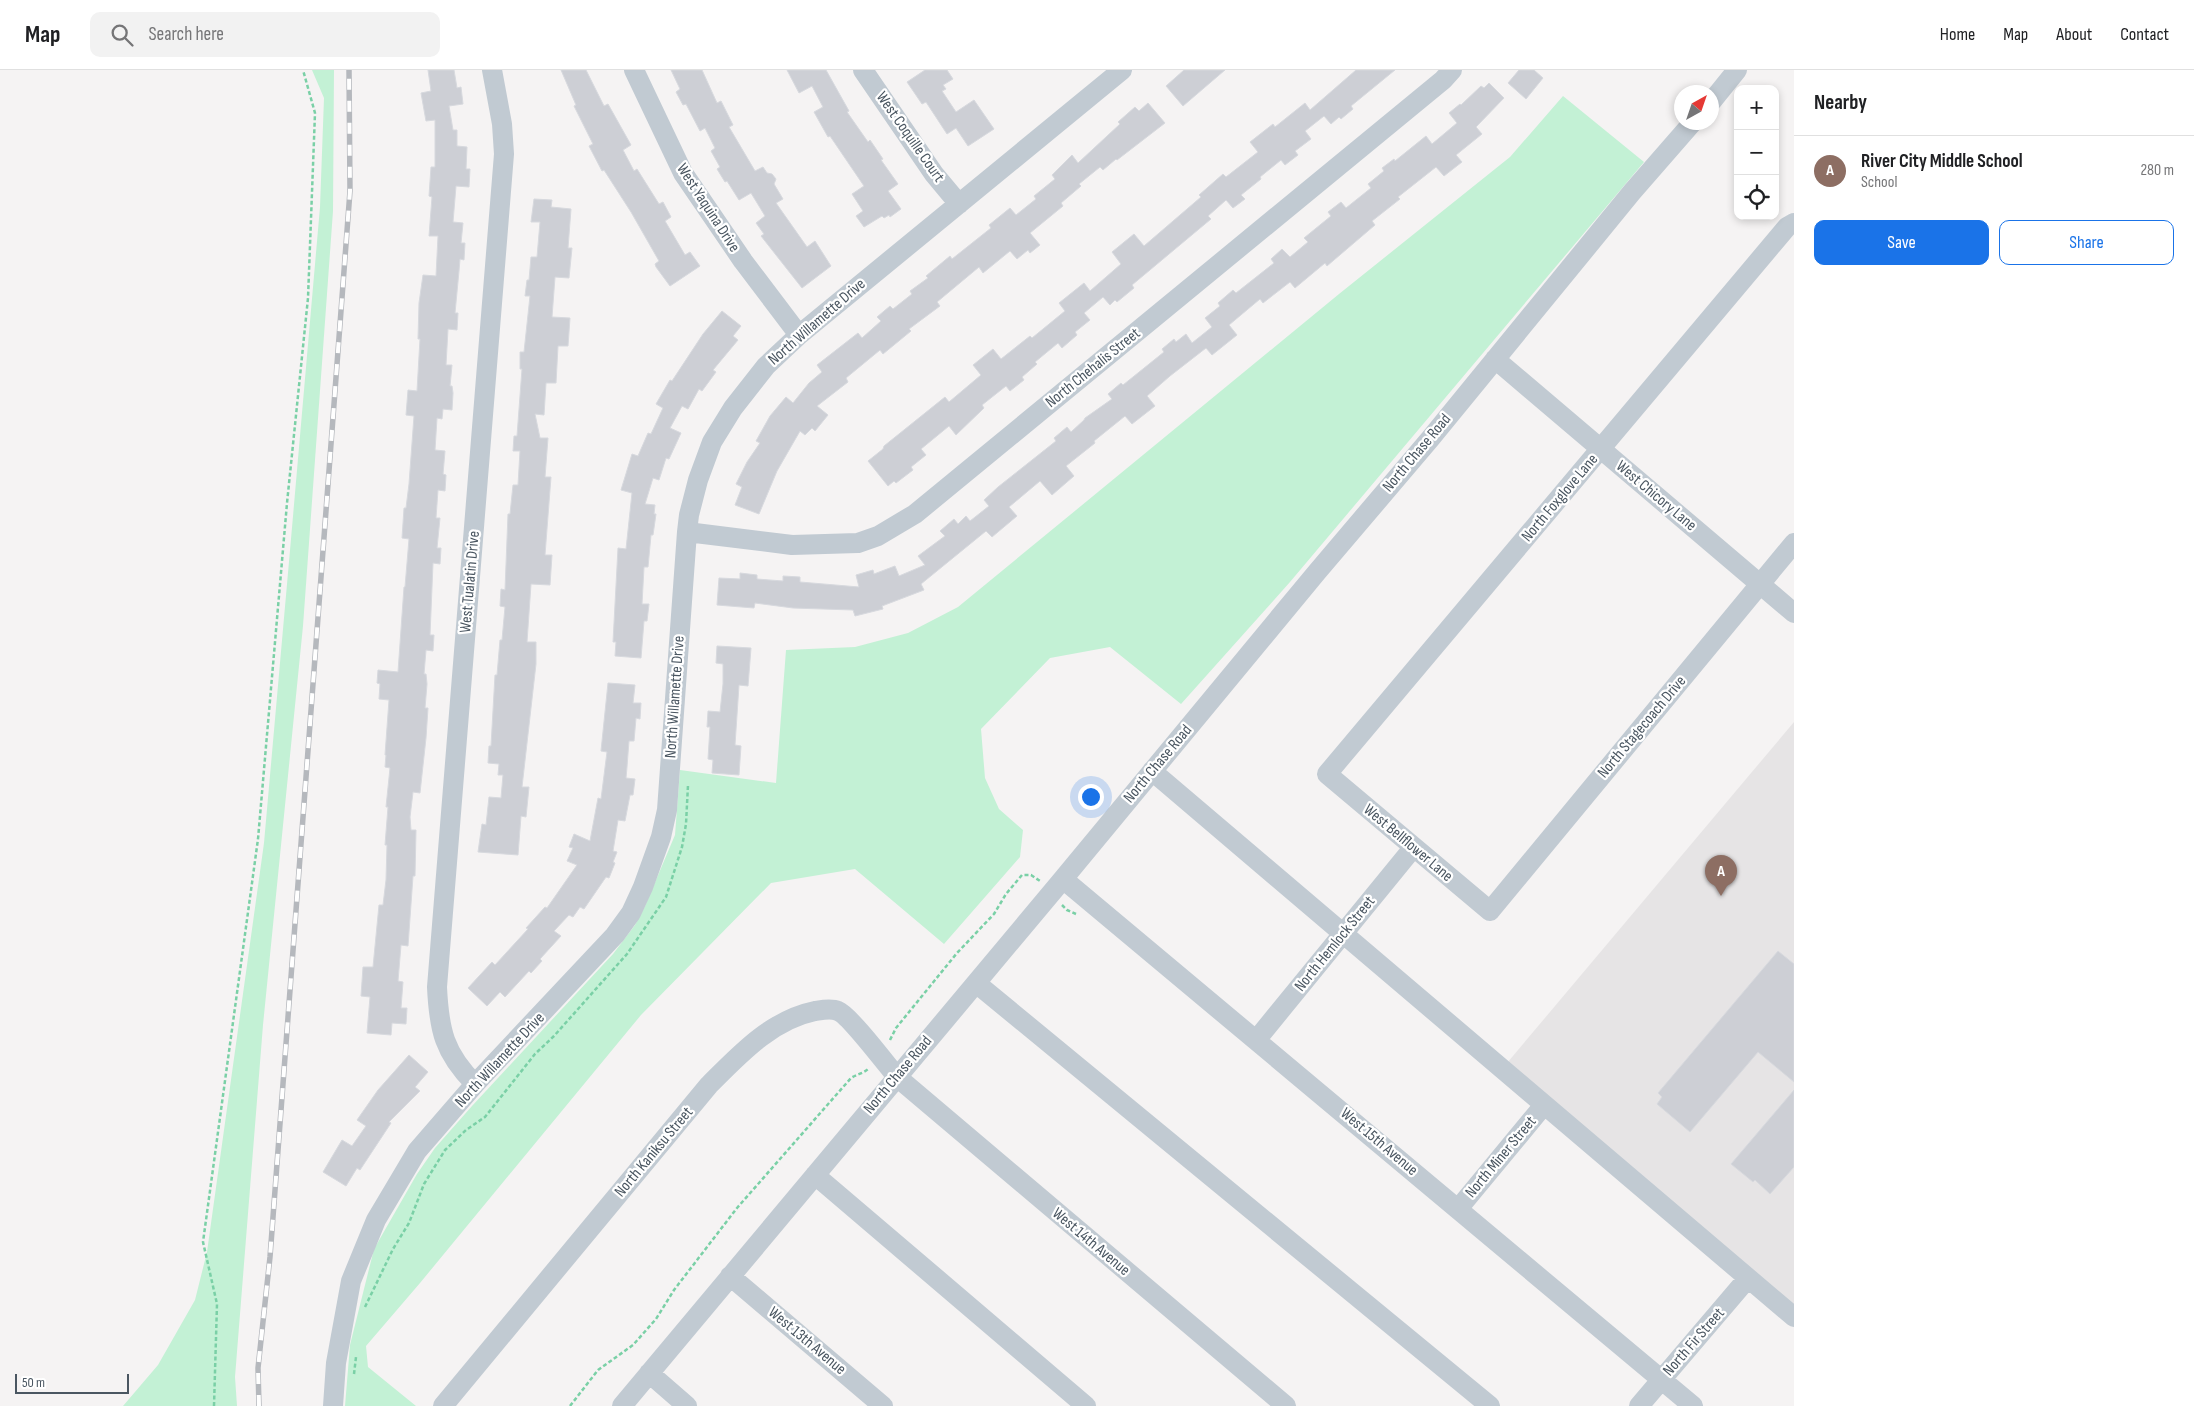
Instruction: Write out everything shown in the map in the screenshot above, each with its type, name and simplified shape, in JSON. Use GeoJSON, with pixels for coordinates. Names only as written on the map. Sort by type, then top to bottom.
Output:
{"type":"FeatureCollection","features":[{"type":"Feature","properties":{"kind":"street","name":"West Tualatin Drive"},"geometry":{"type":"LineString","coordinates":[[475,1084],[458,1067],[447,1046],[438,1014],[437,987],[504,154],[502,124],[492,70]]}},
{"type":"Feature","properties":{"kind":"street","name":"West Yaquina Drive"},"geometry":{"type":"LineString","coordinates":[[634,70],[683,173],[743,261],[799,335]]}},
{"type":"Feature","properties":{"kind":"street","name":"West Coquille Court"},"geometry":{"type":"LineString","coordinates":[[863,70],[934,174],[959,204]]}},
{"type":"Feature","properties":{"kind":"street","name":"North Chehalis Street"},"geometry":{"type":"LineString","coordinates":[[687,532],[792,545],[858,543],[878,536],[915,514],[1443,80],[1452,70]]}},
{"type":"Feature","properties":{"kind":"street"},"geometry":{"type":"LineString","coordinates":[[1719,92],[1737,70]]}},
{"type":"Feature","properties":{"kind":"street","name":"North Willamette Drive"},"geometry":{"type":"LineString","coordinates":[[333,1406],[336,1363],[344,1310],[351,1281],[376,1220],[417,1151],[475,1084],[615,935],[631,913],[654,862],[667,810],[689,515],[698,480],[712,442],[722,424],[732,408],[766,366],[799,335],[1120,71]]}},
{"type":"Feature","properties":{"kind":"street","name":"North Chase Road"},"geometry":{"type":"LineString","coordinates":[[622,1406],[1685,130]]}},
{"type":"Feature","properties":{"kind":"street","name":"North Foxglove Lane"},"geometry":{"type":"LineString","coordinates":[[1327,774],[1787,227],[1794,223]]}},
{"type":"Feature","properties":{"kind":"street","name":"West Chicory Lane"},"geometry":{"type":"LineString","coordinates":[[1495,359],[1794,613]]}},
{"type":"Feature","properties":{"kind":"street","name":"North Stagecoach Drive"},"geometry":{"type":"LineString","coordinates":[[1490,911],[1794,544]]}},
{"type":"Feature","properties":{"kind":"street"},"geometry":{"type":"LineString","coordinates":[[1152,771],[1794,1317]]}},
{"type":"Feature","properties":{"kind":"street","name":"West Bellflower Lane"},"geometry":{"type":"LineString","coordinates":[[1327,774],[1490,911]]}},
{"type":"Feature","properties":{"kind":"street","name":"North Hemlock Street"},"geometry":{"type":"LineString","coordinates":[[1257,1039],[1413,848]]}},
{"type":"Feature","properties":{"kind":"street","name":"West 15th Avenue"},"geometry":{"type":"LineString","coordinates":[[1063,879],[1257,1039],[1693,1406]]}},
{"type":"Feature","properties":{"kind":"street"},"geometry":{"type":"LineString","coordinates":[[976,982],[1490,1406]]}},
{"type":"Feature","properties":{"kind":"street","name":"North Kaniksu Street"},"geometry":{"type":"LineString","coordinates":[[443,1406],[709,1086],[756,1040],[779,1025],[807,1013],[831,1009],[844,1014],[897,1077]]}},
{"type":"Feature","properties":{"kind":"street","name":"West 14th Avenue"},"geometry":{"type":"LineString","coordinates":[[897,1077],[1286,1406]]}},
{"type":"Feature","properties":{"kind":"street","name":"North Miner Street"},"geometry":{"type":"LineString","coordinates":[[1458,1209],[1544,1104]]}},
{"type":"Feature","properties":{"kind":"street"},"geometry":{"type":"LineString","coordinates":[[815,1175],[1086,1406]]}},
{"type":"Feature","properties":{"kind":"street","name":"West 13th Avenue"},"geometry":{"type":"LineString","coordinates":[[730,1276],[883,1406]]}},
{"type":"Feature","properties":{"kind":"street","name":"North Fir Street"},"geometry":{"type":"LineString","coordinates":[[1639,1406],[1748,1278]]}},
{"type":"Feature","properties":{"kind":"street"},"geometry":{"type":"LineString","coordinates":[[650,1374],[688,1406]]}},
{"type":"Feature","properties":{"kind":"path"},"geometry":{"type":"LineString","coordinates":[[214,1406],[217,1304],[203,1242],[258,839],[287,503],[308,298],[315,113],[303,70]]}},
{"type":"Feature","properties":{"kind":"path"},"geometry":{"type":"LineString","coordinates":[[364,1315],[365,1306],[393,1249],[409,1223],[424,1184],[445,1150],[466,1130],[485,1117],[535,1054],[554,1036],[627,954],[666,897],[683,840],[688,779]]}},
{"type":"Feature","properties":{"kind":"path"},"geometry":{"type":"LineString","coordinates":[[570,1406],[598,1370],[633,1345],[656,1319],[674,1290],[750,1192],[851,1078],[867,1072],[887,1046],[896,1028],[958,953],[994,914],[1015,881],[1022,875],[1036,877]]}},
{"type":"Feature","properties":{"kind":"path"},"geometry":{"type":"LineString","coordinates":[[354,1377],[358,1349]]}},
{"type":"Feature","properties":{"kind":"shaded area"},"geometry":{"type":"Polygon","coordinates":[[[1794,722],[1794,1317],[1502,1069],[1794,722]]]}},
{"type":"Feature","properties":{"kind":"green space"},"geometry":{"type":"Polygon","coordinates":[[[312,70],[334,70],[333,211],[303,626],[263,1025],[235,1377],[237,1406],[123,1406],[158,1365],[195,1300],[207,1252],[264,843],[320,207],[324,98],[312,70]]]}},
{"type":"Feature","properties":{"kind":"green space"},"geometry":{"type":"Polygon","coordinates":[[[1563,96],[1644,162],[1290,582],[1181,704],[1110,647],[1050,658],[981,729],[985,778],[999,809],[1023,830],[1020,857],[944,944],[855,869],[771,883],[641,1015],[366,1346],[368,1367],[416,1406],[345,1406],[350,1345],[374,1249],[417,1174],[435,1148],[613,954],[635,925],[675,835],[680,770],[776,783],[786,650],[855,647],[908,633],[958,607],[1339,294],[1510,157],[1563,96]]]}},
{"type":"Feature","properties":{"kind":"building"},"geometry":{"type":"Polygon","coordinates":[[[428,70],[454,70],[457,88],[461,87],[463,104],[449,106],[453,130],[457,130],[457,146],[467,147],[466,169],[470,169],[469,187],[456,186],[453,222],[463,223],[461,243],[465,243],[464,260],[460,259],[455,313],[458,313],[457,330],[448,329],[446,365],[452,365],[450,386],[452,386],[453,393],[452,410],[443,409],[442,419],[437,418],[435,450],[445,451],[443,474],[446,475],[445,491],[438,490],[436,518],[440,518],[437,548],[441,548],[440,564],[433,563],[430,635],[434,635],[433,651],[426,650],[424,674],[426,674],[427,684],[425,708],[428,708],[426,738],[420,793],[413,792],[410,817],[411,830],[416,830],[415,876],[413,876],[408,946],[401,945],[398,981],[403,982],[401,1008],[407,1008],[406,1024],[392,1023],[391,1035],[367,1033],[370,997],[361,996],[363,967],[373,967],[379,905],[383,905],[386,880],[387,845],[385,845],[388,807],[386,807],[390,768],[385,767],[385,755],[389,700],[379,699],[380,684],[377,683],[378,670],[398,672],[409,539],[402,538],[404,508],[406,508],[409,484],[414,416],[406,415],[408,390],[417,391],[420,339],[418,339],[419,303],[423,275],[436,276],[438,236],[429,236],[432,197],[429,196],[431,167],[435,167],[435,120],[426,121],[421,93],[431,91],[428,70]]]}},
{"type":"Feature","properties":{"kind":"building"},"geometry":{"type":"Polygon","coordinates":[[[561,70],[586,70],[604,106],[608,104],[631,145],[623,150],[634,171],[637,169],[659,204],[663,202],[671,217],[665,221],[685,255],[690,252],[700,266],[670,286],[656,267],[655,264],[659,261],[631,212],[604,170],[602,171],[589,146],[593,144],[574,106],[576,105],[561,70]]]}},
{"type":"Feature","properties":{"kind":"building"},"geometry":{"type":"Polygon","coordinates":[[[671,70],[702,70],[717,103],[721,101],[733,125],[729,127],[755,171],[763,167],[767,173],[772,174],[776,179],[774,184],[783,199],[776,203],[807,247],[815,241],[831,266],[802,288],[761,236],[764,234],[756,223],[765,216],[751,193],[739,200],[717,169],[720,167],[711,151],[715,148],[705,128],[700,131],[686,104],[683,105],[676,92],[680,89],[671,70]]]}},
{"type":"Feature","properties":{"kind":"building"},"geometry":{"type":"Polygon","coordinates":[[[787,70],[826,70],[849,111],[847,112],[868,142],[870,140],[898,184],[888,191],[901,209],[890,217],[889,215],[884,218],[882,216],[864,227],[856,216],[863,211],[852,194],[864,186],[830,136],[828,137],[814,112],[823,107],[812,86],[799,93],[787,70]]]}},
{"type":"Feature","properties":{"kind":"building"},"geometry":{"type":"Polygon","coordinates":[[[925,70],[947,70],[953,79],[943,85],[946,89],[942,91],[956,112],[974,100],[994,129],[968,146],[956,128],[947,134],[926,102],[922,104],[907,82],[925,70]]]}},
{"type":"Feature","properties":{"kind":"building"},"geometry":{"type":"Polygon","coordinates":[[[1184,70],[1225,70],[1183,106],[1166,86],[1184,70]]]}},
{"type":"Feature","properties":{"kind":"building"},"geometry":{"type":"Polygon","coordinates":[[[1356,70],[1395,70],[1351,106],[1353,109],[1341,119],[1339,117],[1331,124],[1324,116],[1305,131],[1311,139],[1295,151],[1298,155],[1285,165],[1281,160],[1260,177],[1261,179],[1241,195],[1245,199],[1233,208],[1226,200],[1208,216],[1211,219],[1132,285],[1134,288],[1117,302],[1115,300],[1110,305],[1103,297],[1084,313],[1090,320],[1075,332],[1077,335],[1062,348],[1058,343],[1035,362],[1037,364],[1022,377],[1024,380],[1010,391],[1006,386],[982,405],[984,408],[956,435],[949,426],[921,449],[926,455],[911,467],[913,470],[896,483],[894,481],[888,486],[868,461],[945,397],[949,402],[981,375],[973,365],[993,349],[1001,359],[1030,336],[1032,338],[1065,311],[1059,303],[1084,283],[1090,291],[1121,264],[1112,252],[1134,234],[1144,246],[1201,197],[1199,195],[1223,174],[1226,177],[1258,152],[1250,142],[1273,124],[1275,127],[1305,103],[1310,110],[1356,70]]]}},
{"type":"Feature","properties":{"kind":"building"},"geometry":{"type":"Polygon","coordinates":[[[1519,70],[1534,70],[1543,78],[1526,99],[1508,83],[1519,70]]]}},
{"type":"Feature","properties":{"kind":"building"},"geometry":{"type":"Polygon","coordinates":[[[1489,83],[1504,98],[1476,127],[1482,134],[1456,155],[1462,162],[1444,176],[1436,167],[1398,197],[1400,199],[1372,221],[1375,225],[1327,266],[1325,263],[1295,288],[1290,282],[1263,303],[1260,299],[1229,325],[1237,335],[1212,355],[1206,348],[1170,376],[1147,396],[1155,406],[1132,424],[1125,416],[1094,441],[1095,443],[1066,466],[1074,476],[1052,495],[1040,481],[1009,507],[1017,516],[992,537],[986,531],[921,584],[924,590],[882,606],[883,609],[855,616],[853,610],[793,608],[755,603],[754,608],[717,605],[719,578],[740,579],[740,573],[757,575],[757,579],[783,581],[783,576],[800,577],[800,582],[859,587],[856,575],[873,570],[874,574],[895,566],[899,576],[925,565],[918,556],[945,536],[940,531],[954,519],[958,524],[966,516],[970,521],[989,506],[984,500],[998,487],[1056,441],[1054,438],[1067,427],[1071,432],[1085,418],[1112,399],[1108,394],[1121,383],[1123,385],[1164,352],[1162,349],[1174,339],[1176,342],[1186,334],[1192,343],[1212,327],[1205,318],[1220,306],[1218,303],[1233,290],[1236,293],[1274,263],[1271,259],[1282,249],[1290,257],[1308,242],[1304,238],[1331,216],[1328,212],[1341,202],[1346,208],[1371,188],[1368,184],[1384,171],[1382,168],[1394,159],[1395,161],[1426,136],[1432,144],[1457,123],[1449,113],[1461,105],[1481,86],[1484,88],[1489,83]]]}},
{"type":"Feature","properties":{"kind":"building"},"geometry":{"type":"Polygon","coordinates":[[[1148,103],[1165,123],[1103,170],[1100,167],[1079,184],[1081,186],[1061,203],[1063,206],[1030,233],[1040,245],[1030,253],[1028,250],[1017,259],[1010,251],[983,273],[979,267],[937,302],[940,306],[909,329],[911,331],[883,354],[880,350],[846,378],[848,382],[817,406],[828,415],[815,431],[812,428],[805,435],[800,431],[777,471],[759,514],[735,505],[742,487],[736,484],[747,462],[760,443],[756,441],[770,416],[786,397],[793,403],[809,383],[822,372],[817,365],[858,333],[862,338],[881,321],[877,317],[890,306],[893,309],[912,294],[910,291],[928,278],[926,276],[950,256],[952,259],[991,228],[989,225],[1010,208],[1016,215],[1036,199],[1034,196],[1055,179],[1052,175],[1072,155],[1078,163],[1120,124],[1118,122],[1135,107],[1139,111],[1148,103]]]}},
{"type":"Feature","properties":{"kind":"building"},"geometry":{"type":"Polygon","coordinates":[[[534,199],[552,200],[551,207],[571,209],[568,248],[572,248],[569,278],[555,277],[552,317],[570,318],[568,346],[558,346],[556,383],[546,383],[544,415],[535,414],[540,438],[548,438],[545,477],[551,477],[545,555],[552,555],[550,585],[531,584],[527,642],[536,642],[536,664],[522,787],[529,787],[526,817],[521,816],[518,855],[478,852],[482,824],[486,825],[489,797],[501,798],[503,775],[498,775],[499,764],[488,763],[489,746],[491,746],[495,675],[497,675],[505,607],[500,606],[501,589],[505,590],[508,514],[510,514],[513,485],[518,485],[520,451],[513,451],[514,436],[517,436],[522,369],[520,369],[520,352],[524,352],[530,296],[525,296],[527,280],[529,280],[531,257],[537,257],[540,222],[531,222],[534,199]]]}},
{"type":"Feature","properties":{"kind":"building"},"geometry":{"type":"Polygon","coordinates":[[[722,311],[741,326],[733,336],[738,340],[713,370],[716,372],[702,391],[699,389],[688,409],[682,406],[670,428],[681,433],[669,459],[666,458],[659,480],[653,478],[645,504],[655,505],[654,514],[656,514],[653,535],[651,535],[648,567],[644,567],[642,604],[649,604],[647,621],[644,621],[641,658],[615,656],[616,642],[613,642],[618,548],[626,549],[632,493],[621,490],[632,454],[638,456],[648,433],[651,434],[663,408],[656,404],[670,380],[672,381],[703,334],[722,311]]]}},
{"type":"Feature","properties":{"kind":"building"},"geometry":{"type":"Polygon","coordinates":[[[717,646],[751,648],[748,686],[739,685],[735,745],[741,746],[739,775],[712,773],[713,760],[708,759],[710,727],[707,727],[708,711],[720,712],[723,684],[723,664],[716,663],[717,646]]]}},
{"type":"Feature","properties":{"kind":"building"},"geometry":{"type":"Polygon","coordinates":[[[608,683],[635,685],[633,703],[641,703],[640,719],[636,718],[634,741],[629,741],[626,778],[635,779],[633,795],[630,795],[625,821],[618,820],[613,851],[617,852],[613,862],[615,863],[609,878],[606,877],[584,909],[580,907],[573,917],[569,915],[554,931],[561,936],[540,959],[542,961],[531,973],[529,971],[505,997],[500,992],[487,1006],[468,988],[492,962],[495,965],[545,907],[547,908],[577,865],[567,861],[573,848],[569,847],[574,834],[590,841],[598,798],[601,799],[607,752],[601,751],[608,683]]]}},
{"type":"Feature","properties":{"kind":"building"},"geometry":{"type":"Polygon","coordinates":[[[1778,951],[1794,964],[1794,1082],[1758,1052],[1690,1132],[1657,1104],[1662,1097],[1658,1093],[1778,951]]]}},
{"type":"Feature","properties":{"kind":"building"},"geometry":{"type":"Polygon","coordinates":[[[409,1055],[428,1072],[415,1087],[420,1091],[389,1122],[391,1123],[360,1170],[357,1168],[346,1186],[323,1172],[342,1140],[352,1146],[366,1126],[357,1120],[378,1090],[409,1055]]]}},
{"type":"Feature","properties":{"kind":"building"},"geometry":{"type":"Polygon","coordinates":[[[1794,1090],[1794,1167],[1770,1194],[1755,1180],[1753,1182],[1731,1164],[1794,1090]]]}},
{"type":"Feature","properties":{"kind":"railway"},"geometry":{"type":"LineString","coordinates":[[259,1406],[258,1368],[270,1257],[350,191],[349,70]]}},
{"type":"Feature","properties":{"kind":"place","name":"River City Middle School"},"geometry":{"type":"Point","coordinates":[1721,896]}}]}
